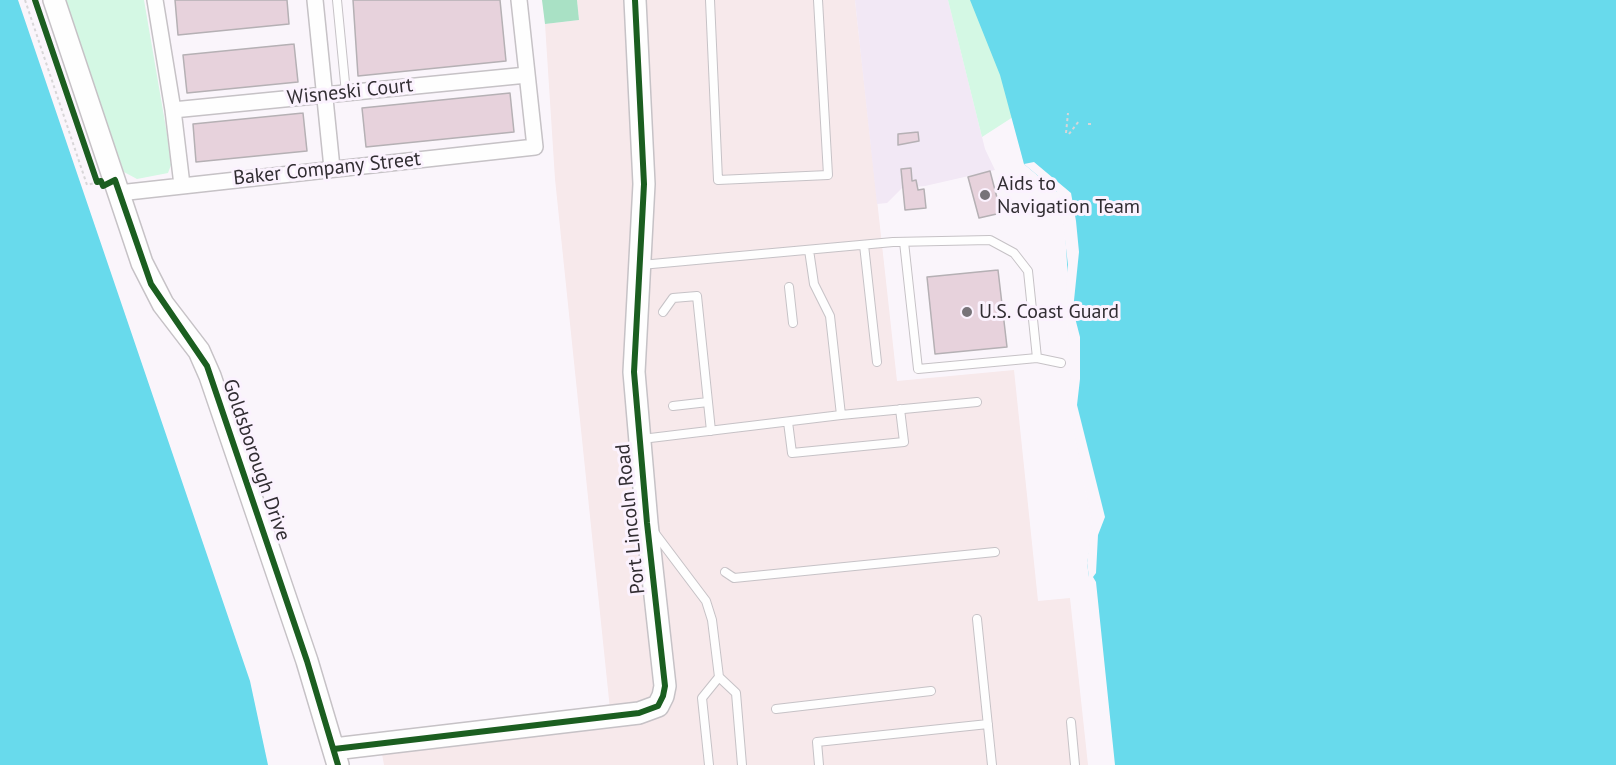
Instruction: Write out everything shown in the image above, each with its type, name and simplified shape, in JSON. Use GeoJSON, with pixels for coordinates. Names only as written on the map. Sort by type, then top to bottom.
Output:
{"type":"FeatureCollection","features":[{"type":"Feature","properties":{"kind":"street","name":"Goldsborough Drive"},"geometry":{"type":"LineString","coordinates":[[54,0],[152,284],[207,366],[307,662],[336,757]]}},
{"type":"Feature","properties":{"kind":"street"},"geometry":{"type":"LineString","coordinates":[[155,0],[173,110],[182,185]]}},
{"type":"Feature","properties":{"kind":"street"},"geometry":{"type":"LineString","coordinates":[[315,0],[332,168]]}},
{"type":"Feature","properties":{"kind":"street"},"geometry":{"type":"LineString","coordinates":[[519,0],[527,75]]}},
{"type":"Feature","properties":{"kind":"street","name":"Port Lincoln Road"},"geometry":{"type":"LineString","coordinates":[[336,757],[639,713],[658,706],[665,686],[647,523],[634,372],[644,184],[634,0]]}},
{"type":"Feature","properties":{"kind":"street","name":"Baker Company Street"},"geometry":{"type":"LineString","coordinates":[[119,193],[535,147],[527,75]]}},
{"type":"Feature","properties":{"kind":"street","name":"Wisneski Court"},"geometry":{"type":"LineString","coordinates":[[173,110],[527,75]]}},
{"type":"Feature","properties":{"kind":"lane"},"geometry":{"type":"LineString","coordinates":[[337,0],[346,93]]}},
{"type":"Feature","properties":{"kind":"lane"},"geometry":{"type":"LineString","coordinates":[[710,0],[718,180],[828,175],[818,0]]}},
{"type":"Feature","properties":{"kind":"lane"},"geometry":{"type":"LineString","coordinates":[[641,265],[893,242],[990,240],[1014,253],[1028,271],[1037,358]]}},
{"type":"Feature","properties":{"kind":"lane"},"geometry":{"type":"LineString","coordinates":[[904,242],[918,369],[1037,358],[1061,363]]}},
{"type":"Feature","properties":{"kind":"lane"},"geometry":{"type":"LineString","coordinates":[[864,245],[877,362]]}},
{"type":"Feature","properties":{"kind":"lane"},"geometry":{"type":"LineString","coordinates":[[809,250],[814,284],[830,316],[841,415]]}},
{"type":"Feature","properties":{"kind":"lane"},"geometry":{"type":"LineString","coordinates":[[789,287],[793,323]]}},
{"type":"Feature","properties":{"kind":"lane"},"geometry":{"type":"LineString","coordinates":[[663,312],[673,298],[697,296],[711,431]]}},
{"type":"Feature","properties":{"kind":"lane"},"geometry":{"type":"LineString","coordinates":[[673,406],[708,402]]}},
{"type":"Feature","properties":{"kind":"lane"},"geometry":{"type":"LineString","coordinates":[[639,440],[841,415],[977,402]]}},
{"type":"Feature","properties":{"kind":"lane"},"geometry":{"type":"LineString","coordinates":[[788,422],[792,453],[904,442],[900,409]]}},
{"type":"Feature","properties":{"kind":"lane"},"geometry":{"type":"LineString","coordinates":[[647,523],[706,601],[712,620],[719,677],[736,693],[742,765]]}},
{"type":"Feature","properties":{"kind":"lane"},"geometry":{"type":"LineString","coordinates":[[725,572],[734,578],[994,552]]}},
{"type":"Feature","properties":{"kind":"lane"},"geometry":{"type":"LineString","coordinates":[[977,619],[992,765]]}},
{"type":"Feature","properties":{"kind":"lane"},"geometry":{"type":"LineString","coordinates":[[709,765],[702,698],[719,677]]}},
{"type":"Feature","properties":{"kind":"lane"},"geometry":{"type":"LineString","coordinates":[[776,709],[931,691]]}},
{"type":"Feature","properties":{"kind":"lane"},"geometry":{"type":"LineString","coordinates":[[1071,722],[1076,765]]}},
{"type":"Feature","properties":{"kind":"lane"},"geometry":{"type":"LineString","coordinates":[[819,765],[817,742],[987,723]]}},
{"type":"Feature","properties":{"kind":"path"},"geometry":{"type":"LineString","coordinates":[[25,0],[87,185],[97,182],[93,171]]}},
{"type":"Feature","properties":{"kind":"path"},"geometry":{"type":"LineString","coordinates":[[1068,113],[1067,134],[1079,121]]}},
{"type":"Feature","properties":{"kind":"path"},"geometry":{"type":"LineString","coordinates":[[1088,124],[1094,124]]}},
{"type":"Feature","properties":{"kind":"shaded area"},"geometry":{"type":"Polygon","coordinates":[[[577,0],[855,0],[897,381],[1014,370],[1038,601],[1070,598],[1088,765],[384,765],[380,743],[611,719],[555,179],[545,24],[579,20],[577,0]]]}},
{"type":"Feature","properties":{"kind":"shaded area"},"geometry":{"type":"Polygon","coordinates":[[[855,0],[948,0],[985,149],[995,170],[925,186],[902,188],[887,203],[877,204],[855,0]]]}},
{"type":"Feature","properties":{"kind":"green space"},"geometry":{"type":"Polygon","coordinates":[[[63,0],[144,0],[167,134],[171,165],[168,173],[137,179],[124,172],[63,0]]]}},
{"type":"Feature","properties":{"kind":"green space"},"geometry":{"type":"Polygon","coordinates":[[[542,0],[577,0],[579,20],[545,24],[542,0]]]}},
{"type":"Feature","properties":{"kind":"green space"},"geometry":{"type":"Polygon","coordinates":[[[948,0],[1012,0],[1071,193],[1024,164],[1013,117],[982,137],[948,0]]]}},
{"type":"Feature","properties":{"kind":"water"},"geometry":{"type":"Polygon","coordinates":[[[0,0],[18,0],[250,681],[268,765],[0,765],[0,0]]]}},
{"type":"Feature","properties":{"kind":"water"},"geometry":{"type":"Polygon","coordinates":[[[970,0],[1616,0],[1616,765],[1115,765],[1096,582],[1093,577],[1089,577],[1087,563],[1095,521],[1078,445],[1063,197],[1024,164],[1000,75],[970,0]]]}},
{"type":"Feature","properties":{"kind":"pier"},"geometry":{"type":"Polygon","coordinates":[[[1034,162],[1071,193],[1076,221],[1079,252],[1073,310],[1080,337],[1080,379],[1077,405],[1105,517],[1098,535],[1096,573],[1093,577],[1089,577],[1087,563],[1092,522],[1072,423],[1066,281],[1068,265],[1060,198],[1056,191],[1024,164],[1034,162]]]}},
{"type":"Feature","properties":{"kind":"building"},"geometry":{"type":"Polygon","coordinates":[[[175,0],[287,0],[289,24],[178,35],[175,0]]]}},
{"type":"Feature","properties":{"kind":"building"},"geometry":{"type":"Polygon","coordinates":[[[353,0],[500,0],[506,61],[358,76],[353,0]]]}},
{"type":"Feature","properties":{"kind":"building"},"geometry":{"type":"Polygon","coordinates":[[[294,44],[298,82],[187,93],[183,55],[294,44]]]}},
{"type":"Feature","properties":{"kind":"building"},"geometry":{"type":"Polygon","coordinates":[[[510,93],[514,132],[366,147],[362,108],[510,93]]]}},
{"type":"Feature","properties":{"kind":"building"},"geometry":{"type":"Polygon","coordinates":[[[303,113],[307,151],[196,162],[193,124],[303,113]]]}},
{"type":"Feature","properties":{"kind":"building"},"geometry":{"type":"Polygon","coordinates":[[[918,132],[919,141],[898,145],[898,134],[918,132]]]}},
{"type":"Feature","properties":{"kind":"building"},"geometry":{"type":"Polygon","coordinates":[[[911,168],[912,181],[916,180],[918,190],[924,189],[926,208],[905,210],[901,169],[911,168]]]}},
{"type":"Feature","properties":{"kind":"building","name":"Aids to Navigation Team"},"geometry":{"type":"Polygon","coordinates":[[[990,171],[1001,213],[979,218],[968,177],[990,171]]]}},
{"type":"Feature","properties":{"kind":"building","name":"U.S. Coast Guard"},"geometry":{"type":"Polygon","coordinates":[[[998,270],[1007,347],[935,354],[927,277],[998,270]]]}},
{"type":"Feature","properties":{"kind":"cycle path"},"geometry":{"type":"LineString","coordinates":[[35,0],[97,182],[101,181],[103,186],[115,180],[151,284],[207,366],[307,661],[338,765]]}},
{"type":"Feature","properties":{"kind":"cycle path"},"geometry":{"type":"LineString","coordinates":[[334,749],[639,713],[658,706],[663,696],[665,686],[647,523],[634,372],[644,184],[635,0]]}},
{"type":"Feature","properties":{"kind":"place","name":"Aids to Navigation Team"},"geometry":{"type":"Point","coordinates":[985,195]}},
{"type":"Feature","properties":{"kind":"place","name":"U.S. Coast Guard"},"geometry":{"type":"Point","coordinates":[967,312]}}]}
